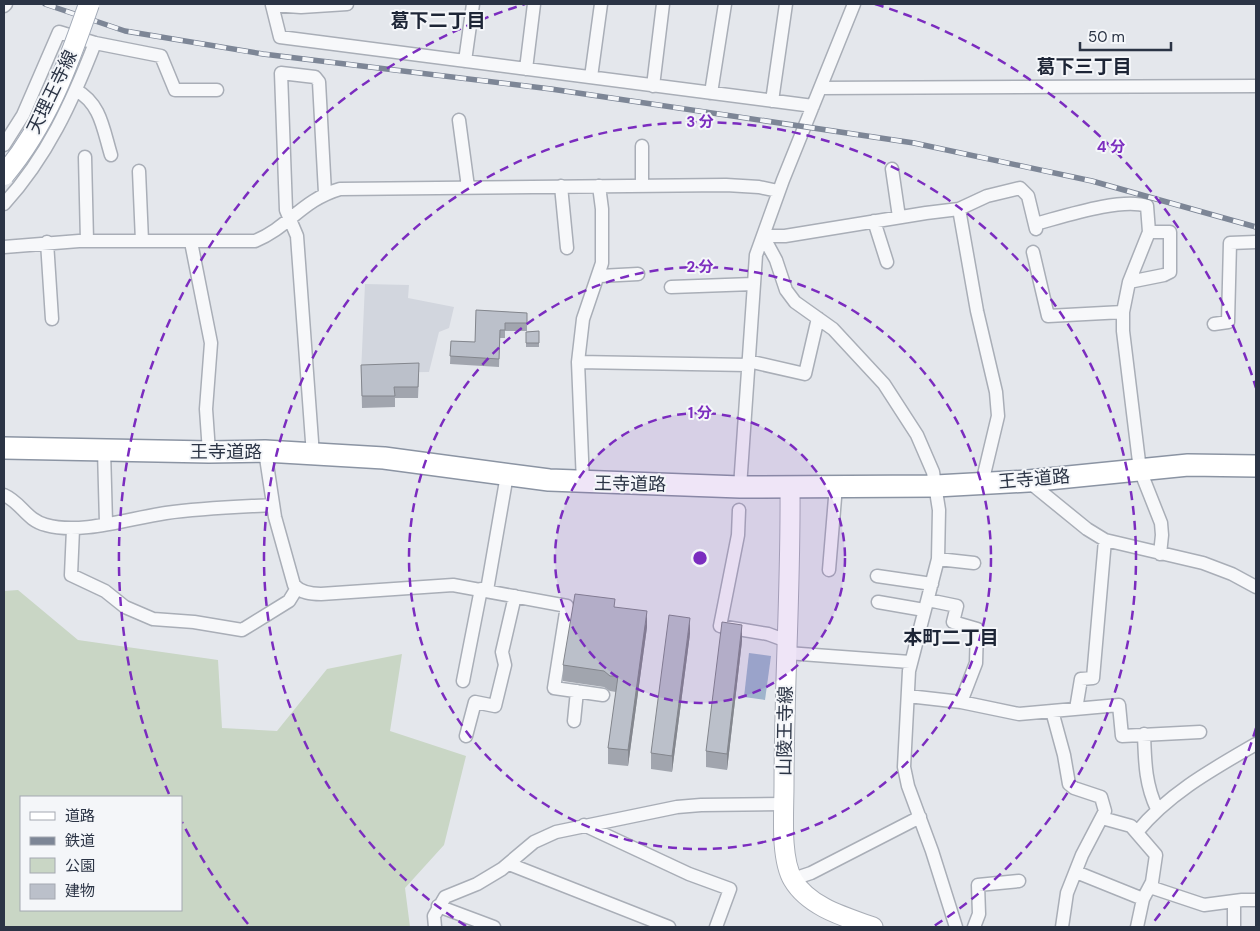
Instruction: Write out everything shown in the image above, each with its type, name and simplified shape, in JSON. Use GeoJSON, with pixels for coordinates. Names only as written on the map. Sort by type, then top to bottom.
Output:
{"type":"FeatureCollection","features":[{"type":"Feature","properties":{"kind":"highway","name":"王寺道路"},"geometry":{"type":"LineString","coordinates":[[4,448],[209,452],[265,451],[384,458],[506,475],[583,483],[740,487],[936,486],[1028,481],[1188,465],[1256,466]]}},
{"type":"Feature","properties":{"kind":"main road","name":"天理王寺線"},"geometry":{"type":"LineString","coordinates":[[4,175],[37,128],[57,90],[89,4]]}},
{"type":"Feature","properties":{"kind":"main road","name":"山陵王寺線"},"geometry":{"type":"LineString","coordinates":[[790,487],[791,549],[784,804],[786,857],[793,879],[818,904],[873,927]]}},
{"type":"Feature","properties":{"kind":"street"},"geometry":{"type":"LineString","coordinates":[[347,4],[301,7],[272,5],[280,37],[813,106]]}},
{"type":"Feature","properties":{"kind":"street"},"geometry":{"type":"LineString","coordinates":[[466,61],[473,4]]}},
{"type":"Feature","properties":{"kind":"street"},"geometry":{"type":"LineString","coordinates":[[526,69],[534,4]]}},
{"type":"Feature","properties":{"kind":"street"},"geometry":{"type":"LineString","coordinates":[[591,78],[601,4]]}},
{"type":"Feature","properties":{"kind":"street"},"geometry":{"type":"LineString","coordinates":[[653,86],[663,4]]}},
{"type":"Feature","properties":{"kind":"street"},"geometry":{"type":"LineString","coordinates":[[711,93],[725,4]]}},
{"type":"Feature","properties":{"kind":"street"},"geometry":{"type":"LineString","coordinates":[[772,101],[786,4]]}},
{"type":"Feature","properties":{"kind":"street"},"geometry":{"type":"LineString","coordinates":[[740,487],[756,255],[778,192],[854,4]]}},
{"type":"Feature","properties":{"kind":"street"},"geometry":{"type":"LineString","coordinates":[[4,145],[23,116],[59,32],[95,43],[161,56],[175,90],[217,90]]}},
{"type":"Feature","properties":{"kind":"street"},"geometry":{"type":"LineString","coordinates":[[4,204],[27,176],[51,140],[76,90],[95,43]]}},
{"type":"Feature","properties":{"kind":"street"},"geometry":{"type":"LineString","coordinates":[[313,455],[297,236],[286,210],[281,73],[315,77],[320,82],[325,193]]}},
{"type":"Feature","properties":{"kind":"street"},"geometry":{"type":"LineString","coordinates":[[820,88],[1256,86]]}},
{"type":"Feature","properties":{"kind":"street"},"geometry":{"type":"LineString","coordinates":[[76,90],[95,104],[111,155]]}},
{"type":"Feature","properties":{"kind":"street"},"geometry":{"type":"LineString","coordinates":[[459,120],[468,187]]}},
{"type":"Feature","properties":{"kind":"street"},"geometry":{"type":"LineString","coordinates":[[642,146],[642,185]]}},
{"type":"Feature","properties":{"kind":"street"},"geometry":{"type":"LineString","coordinates":[[85,157],[87,241]]}},
{"type":"Feature","properties":{"kind":"street"},"geometry":{"type":"LineString","coordinates":[[892,170],[899,217]]}},
{"type":"Feature","properties":{"kind":"street"},"geometry":{"type":"LineString","coordinates":[[139,171],[142,241]]}},
{"type":"Feature","properties":{"kind":"street"},"geometry":{"type":"LineString","coordinates":[[4,247],[47,242],[87,241],[255,241],[268,235],[311,200],[325,193],[358,187],[744,185],[778,192]]}},
{"type":"Feature","properties":{"kind":"street"},"geometry":{"type":"LineString","coordinates":[[561,186],[567,248]]}},
{"type":"Feature","properties":{"kind":"street"},"geometry":{"type":"LineString","coordinates":[[583,483],[578,362],[583,319],[600,276],[603,239],[599,186]]}},
{"type":"Feature","properties":{"kind":"street"},"geometry":{"type":"LineString","coordinates":[[763,236],[785,236],[959,209],[987,196],[1020,188],[1028,196],[1035,227],[1108,206],[1138,203],[1147,206],[1149,232],[1128,282],[1123,312],[1126,359],[1140,470],[1161,523],[1160,554]]}},
{"type":"Feature","properties":{"kind":"street"},"geometry":{"type":"LineString","coordinates":[[959,209],[977,311],[996,392],[998,416],[982,483]]}},
{"type":"Feature","properties":{"kind":"street"},"geometry":{"type":"LineString","coordinates":[[874,221],[887,262]]}},
{"type":"Feature","properties":{"kind":"street"},"geometry":{"type":"LineString","coordinates":[[1128,282],[1164,275],[1170,272],[1170,232],[1149,232]]}},
{"type":"Feature","properties":{"kind":"street"},"geometry":{"type":"LineString","coordinates":[[763,236],[776,260],[786,290],[795,302],[833,329],[884,384],[917,435],[926,454],[936,486],[939,510],[938,559],[910,662],[904,767],[908,786],[956,927]]}},
{"type":"Feature","properties":{"kind":"street"},"geometry":{"type":"LineString","coordinates":[[47,242],[52,319]]}},
{"type":"Feature","properties":{"kind":"street"},"geometry":{"type":"LineString","coordinates":[[191,242],[211,343],[206,409],[209,452]]}},
{"type":"Feature","properties":{"kind":"street"},"geometry":{"type":"LineString","coordinates":[[1214,324],[1228,322],[1230,243],[1256,242]]}},
{"type":"Feature","properties":{"kind":"street"},"geometry":{"type":"LineString","coordinates":[[1033,252],[1048,316],[1123,312]]}},
{"type":"Feature","properties":{"kind":"street"},"geometry":{"type":"LineString","coordinates":[[600,276],[638,274]]}},
{"type":"Feature","properties":{"kind":"street"},"geometry":{"type":"LineString","coordinates":[[672,287],[753,284]]}},
{"type":"Feature","properties":{"kind":"street"},"geometry":{"type":"LineString","coordinates":[[578,362],[748,363],[804,374],[818,318]]}},
{"type":"Feature","properties":{"kind":"street"},"geometry":{"type":"LineString","coordinates":[[104,450],[106,523]]}},
{"type":"Feature","properties":{"kind":"street"},"geometry":{"type":"LineString","coordinates":[[73,528],[71,575],[105,591],[125,607],[153,619],[194,622],[242,630],[289,601],[297,588],[273,505],[265,451]]}},
{"type":"Feature","properties":{"kind":"street"},"geometry":{"type":"LineString","coordinates":[[463,681],[484,590],[506,475]]}},
{"type":"Feature","properties":{"kind":"street"},"geometry":{"type":"LineString","coordinates":[[1028,481],[1087,530],[1105,540],[1203,564],[1232,574],[1256,587]]}},
{"type":"Feature","properties":{"kind":"street"},"geometry":{"type":"LineString","coordinates":[[829,570],[836,486]]}},
{"type":"Feature","properties":{"kind":"street"},"geometry":{"type":"LineString","coordinates":[[4,495],[18,503],[25,513],[38,523],[73,528],[192,510],[273,505]]}},
{"type":"Feature","properties":{"kind":"street"},"geometry":{"type":"LineString","coordinates":[[739,510],[738,534],[720,626],[768,634],[787,647],[910,662]]}},
{"type":"Feature","properties":{"kind":"street"},"geometry":{"type":"LineString","coordinates":[[1076,709],[1081,679],[1093,678],[1105,540]]}},
{"type":"Feature","properties":{"kind":"street"},"geometry":{"type":"LineString","coordinates":[[938,559],[974,563]]}},
{"type":"Feature","properties":{"kind":"street"},"geometry":{"type":"LineString","coordinates":[[878,576],[932,584]]}},
{"type":"Feature","properties":{"kind":"street"},"geometry":{"type":"LineString","coordinates":[[297,588],[316,594],[433,586],[484,590],[566,606],[554,688],[603,695]]}},
{"type":"Feature","properties":{"kind":"street"},"geometry":{"type":"LineString","coordinates":[[466,736],[475,702],[495,706],[505,665],[502,652],[515,596]]}},
{"type":"Feature","properties":{"kind":"street"},"geometry":{"type":"LineString","coordinates":[[878,602],[957,606],[953,622],[977,629],[976,663],[962,702]]}},
{"type":"Feature","properties":{"kind":"street"},"geometry":{"type":"LineString","coordinates":[[574,720],[576,691]]}},
{"type":"Feature","properties":{"kind":"street"},"geometry":{"type":"LineString","coordinates":[[908,696],[962,702],[1019,714],[1119,705],[1122,736],[1200,732]]}},
{"type":"Feature","properties":{"kind":"street"},"geometry":{"type":"LineString","coordinates":[[1052,711],[1064,754],[1069,784],[1074,788],[1101,797],[1105,804],[1102,818],[1067,894],[1062,927]]}},
{"type":"Feature","properties":{"kind":"street"},"geometry":{"type":"LineString","coordinates":[[1144,734],[1146,779],[1156,809]]}},
{"type":"Feature","properties":{"kind":"street"},"geometry":{"type":"LineString","coordinates":[[1136,832],[1156,809],[1202,775],[1256,744]]}},
{"type":"Feature","properties":{"kind":"street"},"geometry":{"type":"LineString","coordinates":[[435,927],[434,916],[438,906],[445,897],[476,884],[509,864],[544,837],[584,825],[701,805],[784,804]]}},
{"type":"Feature","properties":{"kind":"street"},"geometry":{"type":"LineString","coordinates":[[793,879],[811,873],[920,817]]}},
{"type":"Feature","properties":{"kind":"street"},"geometry":{"type":"LineString","coordinates":[[1102,818],[1132,826],[1156,855],[1150,887],[1143,899],[1137,927]]}},
{"type":"Feature","properties":{"kind":"street"},"geometry":{"type":"LineString","coordinates":[[584,825],[690,874],[730,889],[716,927]]}},
{"type":"Feature","properties":{"kind":"street"},"geometry":{"type":"LineString","coordinates":[[509,864],[669,927]]}},
{"type":"Feature","properties":{"kind":"street"},"geometry":{"type":"LineString","coordinates":[[1076,872],[1143,899]]}},
{"type":"Feature","properties":{"kind":"street"},"geometry":{"type":"LineString","coordinates":[[974,927],[979,914],[978,885],[1018,881]]}},
{"type":"Feature","properties":{"kind":"street"},"geometry":{"type":"LineString","coordinates":[[1150,887],[1204,905],[1256,900]]}},
{"type":"Feature","properties":{"kind":"street"},"geometry":{"type":"LineString","coordinates":[[1234,901],[1234,927]]}},
{"type":"Feature","properties":{"kind":"street"},"geometry":{"type":"LineString","coordinates":[[438,906],[494,927]]}},
{"type":"Feature","properties":{"kind":"shaded area"},"geometry":{"type":"Polygon","coordinates":[[[365,284],[409,285],[408,298],[454,307],[449,328],[439,332],[429,372],[361,373],[365,284]]]}},
{"type":"Feature","properties":{"kind":"green space"},"geometry":{"type":"Polygon","coordinates":[[[18,590],[78,640],[218,660],[222,728],[277,731],[327,669],[402,654],[390,731],[466,756],[444,845],[405,888],[410,927],[4,927],[4,591],[18,590]]]}},
{"type":"Feature","properties":{"kind":"water"},"geometry":{"type":"Polygon","coordinates":[[[749,653],[771,656],[765,700],[744,697],[749,653]]]}},
{"type":"Feature","properties":{"kind":"building"},"geometry":{"type":"Polygon","coordinates":[[[476,310],[527,313],[527,323],[505,323],[505,330],[500,330],[499,359],[450,356],[451,341],[475,342],[476,310]]]}},
{"type":"Feature","properties":{"kind":"building"},"geometry":{"type":"Polygon","coordinates":[[[539,331],[539,343],[526,343],[526,332],[539,331]]]}},
{"type":"Feature","properties":{"kind":"building"},"geometry":{"type":"Polygon","coordinates":[[[419,363],[418,387],[394,387],[395,396],[362,396],[361,365],[419,363]]]}},
{"type":"Feature","properties":{"kind":"building"},"geometry":{"type":"Polygon","coordinates":[[[575,594],[615,599],[614,607],[647,611],[628,750],[608,748],[618,676],[610,676],[604,671],[563,665],[575,594]]]}},
{"type":"Feature","properties":{"kind":"building"},"geometry":{"type":"Polygon","coordinates":[[[669,615],[690,618],[672,756],[651,753],[669,615]]]}},
{"type":"Feature","properties":{"kind":"building"},"geometry":{"type":"Polygon","coordinates":[[[722,622],[742,625],[727,754],[706,751],[722,622]]]}},
{"type":"Feature","properties":{"kind":"railway"},"geometry":{"type":"LineString","coordinates":[[45,4],[125,31],[263,54],[551,89],[914,143],[1092,181],[1256,227]]}},
{"type":"Feature","properties":{"kind":"district","name":"葛下二丁目"},"geometry":{"type":"Point","coordinates":[438,20]}},
{"type":"Feature","properties":{"kind":"district","name":"葛下三丁目"},"geometry":{"type":"Point","coordinates":[1084,66]}},
{"type":"Feature","properties":{"kind":"district","name":"本町二丁目"},"geometry":{"type":"Point","coordinates":[951,637]}}]}
